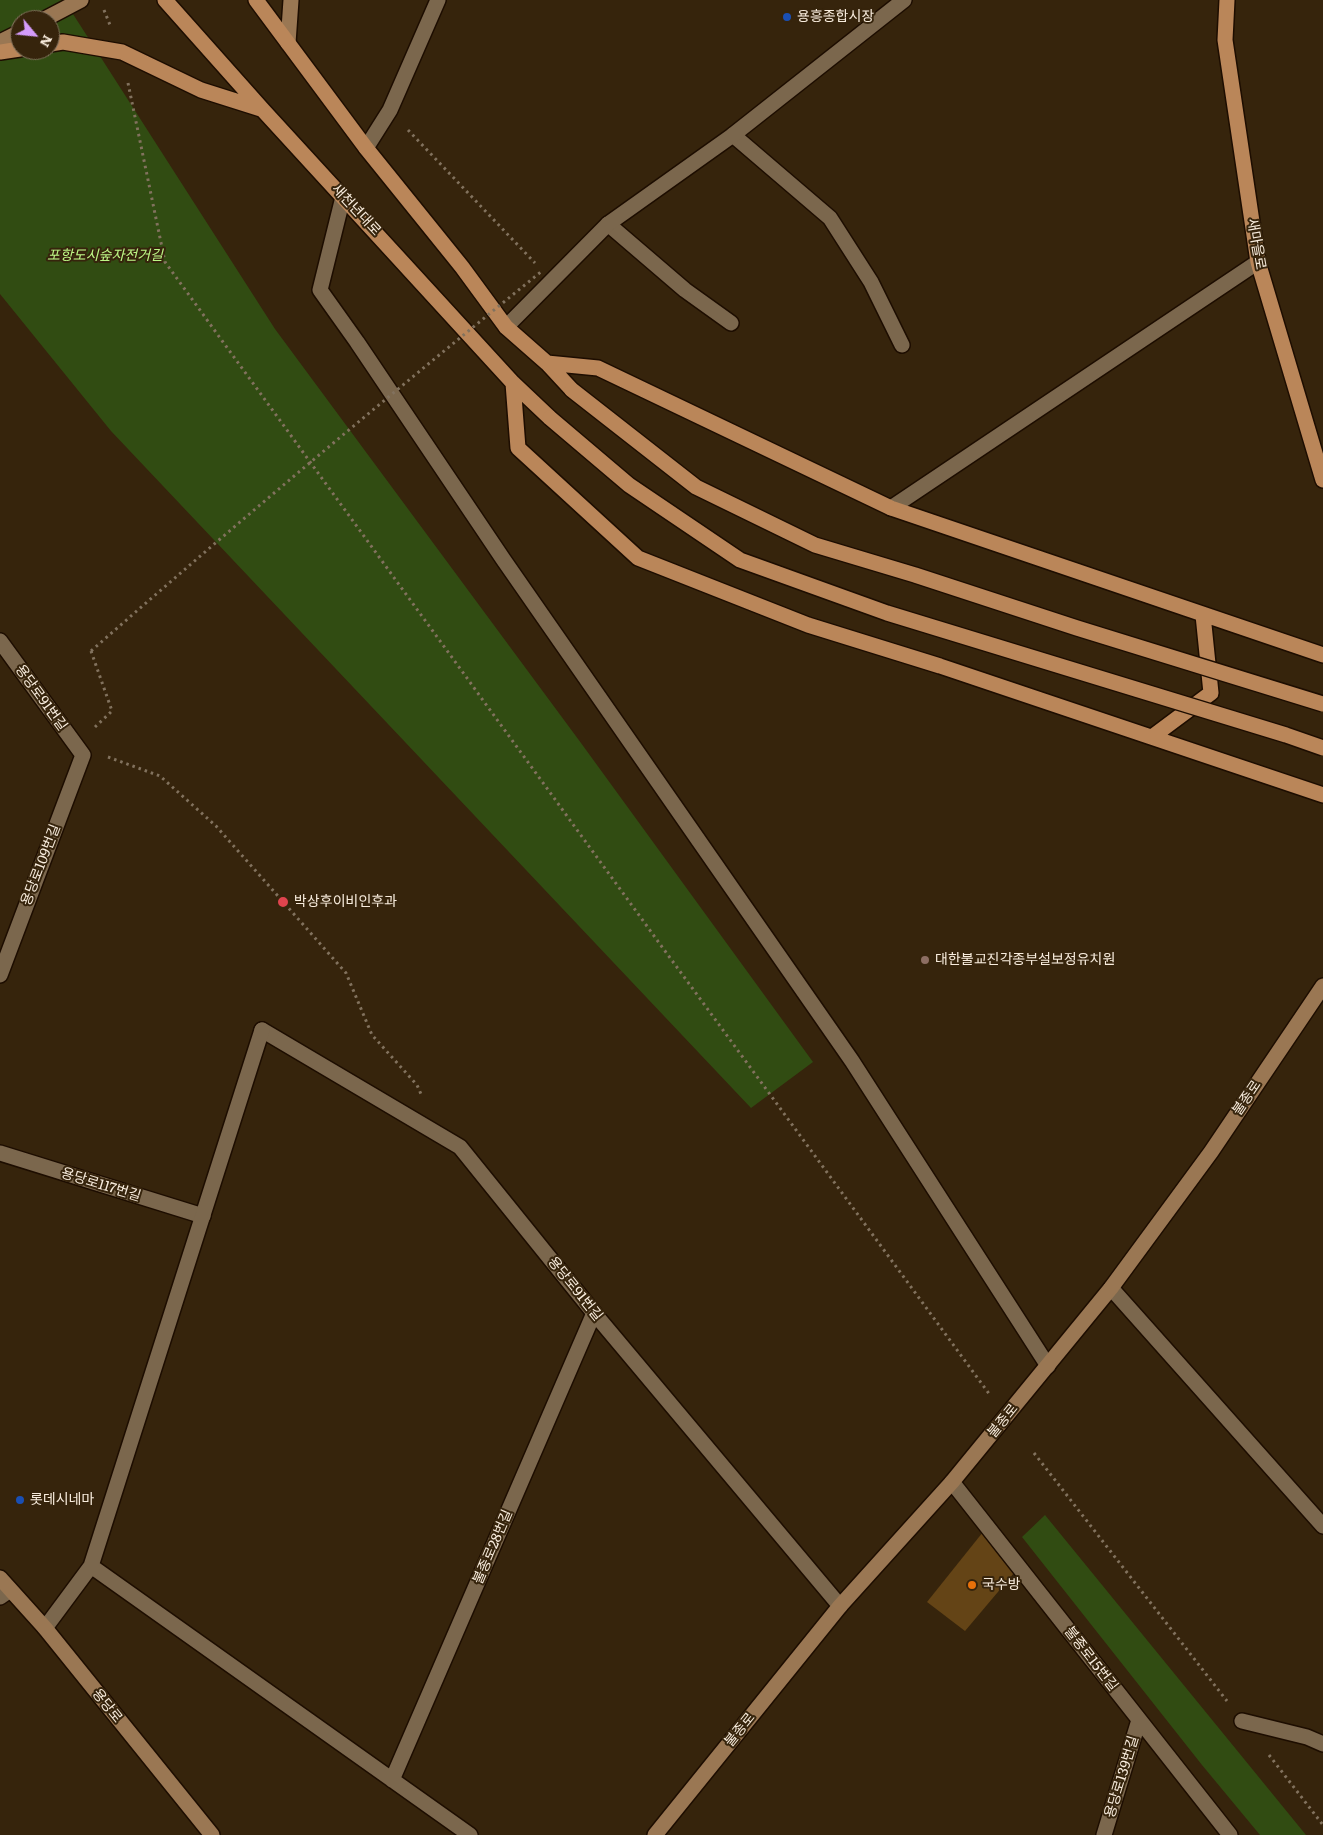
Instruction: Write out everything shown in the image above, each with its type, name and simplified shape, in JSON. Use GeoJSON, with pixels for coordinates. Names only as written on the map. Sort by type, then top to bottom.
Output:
{"type":"FeatureCollection","features":[{"type":"Feature","properties":{"kind":"main road"},"geometry":{"type":"LineString","coordinates":[[60,11],[81,0]]}},
{"type":"Feature","properties":{"kind":"main road","name":"새천년대로"},"geometry":{"type":"LineString","coordinates":[[165,0],[262,109],[513,383],[550,418],[629,485],[740,560],[887,612],[1277,732],[1323,748]]}},
{"type":"Feature","properties":{"kind":"main road"},"geometry":{"type":"LineString","coordinates":[[256,0],[366,148],[462,267],[506,327],[548,362],[572,390],[696,486],[815,545],[1323,704]]}},
{"type":"Feature","properties":{"kind":"main road"},"geometry":{"type":"LineString","coordinates":[[288,42],[290,0]]}},
{"type":"Feature","properties":{"kind":"main road","name":"새마을로"},"geometry":{"type":"LineString","coordinates":[[1227,0],[1225,40],[1258,262],[1323,480]]}},
{"type":"Feature","properties":{"kind":"main road"},"geometry":{"type":"LineString","coordinates":[[60,42],[122,52],[201,90],[262,109]]}},
{"type":"Feature","properties":{"kind":"main road"},"geometry":{"type":"LineString","coordinates":[[548,362],[598,368],[891,508],[1323,655]]}},
{"type":"Feature","properties":{"kind":"main road"},"geometry":{"type":"LineString","coordinates":[[513,383],[518,448],[638,558],[808,625],[940,666],[1323,794]]}},
{"type":"Feature","properties":{"kind":"main road"},"geometry":{"type":"LineString","coordinates":[[1152,737],[1211,693],[1203,615]]}},
{"type":"Feature","properties":{"kind":"main road","name":"불종로"},"geometry":{"type":"LineString","coordinates":[[656,1835],[840,1606],[952,1482],[1111,1288],[1211,1152],[1323,986]]}},
{"type":"Feature","properties":{"kind":"main road","name":"용당로"},"geometry":{"type":"LineString","coordinates":[[3,1589],[44,1628],[211,1835]]}},
{"type":"Feature","properties":{"kind":"street"},"geometry":{"type":"LineString","coordinates":[[366,148],[390,110],[438,0]]}},
{"type":"Feature","properties":{"kind":"street"},"geometry":{"type":"LineString","coordinates":[[506,327],[608,224],[733,135],[904,0]]}},
{"type":"Feature","properties":{"kind":"street"},"geometry":{"type":"LineString","coordinates":[[733,135],[830,218],[871,282],[902,345]]}},
{"type":"Feature","properties":{"kind":"street"},"geometry":{"type":"LineString","coordinates":[[343,197],[320,290],[503,559],[852,1061],[1048,1366]]}},
{"type":"Feature","properties":{"kind":"street"},"geometry":{"type":"LineString","coordinates":[[608,224],[685,290],[730,323]]}},
{"type":"Feature","properties":{"kind":"street"},"geometry":{"type":"LineString","coordinates":[[891,508],[1258,262]]}},
{"type":"Feature","properties":{"kind":"street","name":"용당로91번길"},"geometry":{"type":"LineString","coordinates":[[0,641],[83,755]]}},
{"type":"Feature","properties":{"kind":"street","name":"용당로109번길"},"geometry":{"type":"LineString","coordinates":[[0,975],[83,755]]}},
{"type":"Feature","properties":{"kind":"street","name":"용당로91번길"},"geometry":{"type":"LineString","coordinates":[[203,1216],[262,1030],[460,1147],[594,1313],[840,1606]]}},
{"type":"Feature","properties":{"kind":"street","name":"용당로117번길"},"geometry":{"type":"LineString","coordinates":[[0,1153],[203,1216]]}},
{"type":"Feature","properties":{"kind":"street"},"geometry":{"type":"LineString","coordinates":[[44,1628],[91,1566],[203,1216]]}},
{"type":"Feature","properties":{"kind":"street"},"geometry":{"type":"LineString","coordinates":[[1111,1288],[1323,1526]]}},
{"type":"Feature","properties":{"kind":"street","name":"불종로28번길"},"geometry":{"type":"LineString","coordinates":[[392,1780],[594,1313]]}},
{"type":"Feature","properties":{"kind":"street","name":"불종로15번길"},"geometry":{"type":"LineString","coordinates":[[952,1482],[1230,1835]]}},
{"type":"Feature","properties":{"kind":"street"},"geometry":{"type":"LineString","coordinates":[[91,1566],[470,1835]]}},
{"type":"Feature","properties":{"kind":"street","name":"용당로139번길"},"geometry":{"type":"LineString","coordinates":[[1104,1835],[1140,1720]]}},
{"type":"Feature","properties":{"kind":"street"},"geometry":{"type":"LineString","coordinates":[[1242,1721],[1307,1737],[1323,1744]]}},
{"type":"Feature","properties":{"kind":"path"},"geometry":{"type":"LineString","coordinates":[[104,9],[122,52],[165,262],[993,1399]]}},
{"type":"Feature","properties":{"kind":"path"},"geometry":{"type":"LineString","coordinates":[[112,711],[91,650],[382,400],[542,271],[390,110]]}},
{"type":"Feature","properties":{"kind":"path"},"geometry":{"type":"LineString","coordinates":[[83,755],[110,757],[160,776],[216,826],[346,973],[372,1035],[417,1085],[444,1136]]}},
{"type":"Feature","properties":{"kind":"path"},"geometry":{"type":"LineString","coordinates":[[1034,1453],[1323,1825]]}},
{"type":"Feature","properties":{"kind":"green space","name":"포항도시숲자전거길"},"geometry":{"type":"Polygon","coordinates":[[[0,0],[64,0],[275,329],[581,743],[813,1062],[751,1108],[111,431],[0,294],[0,0]]]}},
{"type":"Feature","properties":{"kind":"green space"},"geometry":{"type":"Polygon","coordinates":[[[1045,1515],[1306,1835],[1260,1835],[1202,1765],[1022,1537],[1045,1515]]]}},
{"type":"Feature","properties":{"kind":"building","name":"국수방"},"geometry":{"type":"Polygon","coordinates":[[[987,1527],[1019,1567],[965,1631],[927,1602],[987,1527]]]}},
{"type":"Feature","properties":{"kind":"place","name":"용흥종합시장"},"geometry":{"type":"Point","coordinates":[787,17]}},
{"type":"Feature","properties":{"kind":"place","name":"박상후이비인후과"},"geometry":{"type":"Point","coordinates":[283,902]}},
{"type":"Feature","properties":{"kind":"place","name":"대한불교진각종부설보정유치원"},"geometry":{"type":"Point","coordinates":[925,960]}},
{"type":"Feature","properties":{"kind":"place","name":"롯데시네마"},"geometry":{"type":"Point","coordinates":[20,1500]}},
{"type":"Feature","properties":{"kind":"place","name":"국수방"},"geometry":{"type":"Point","coordinates":[972,1585]}}]}
